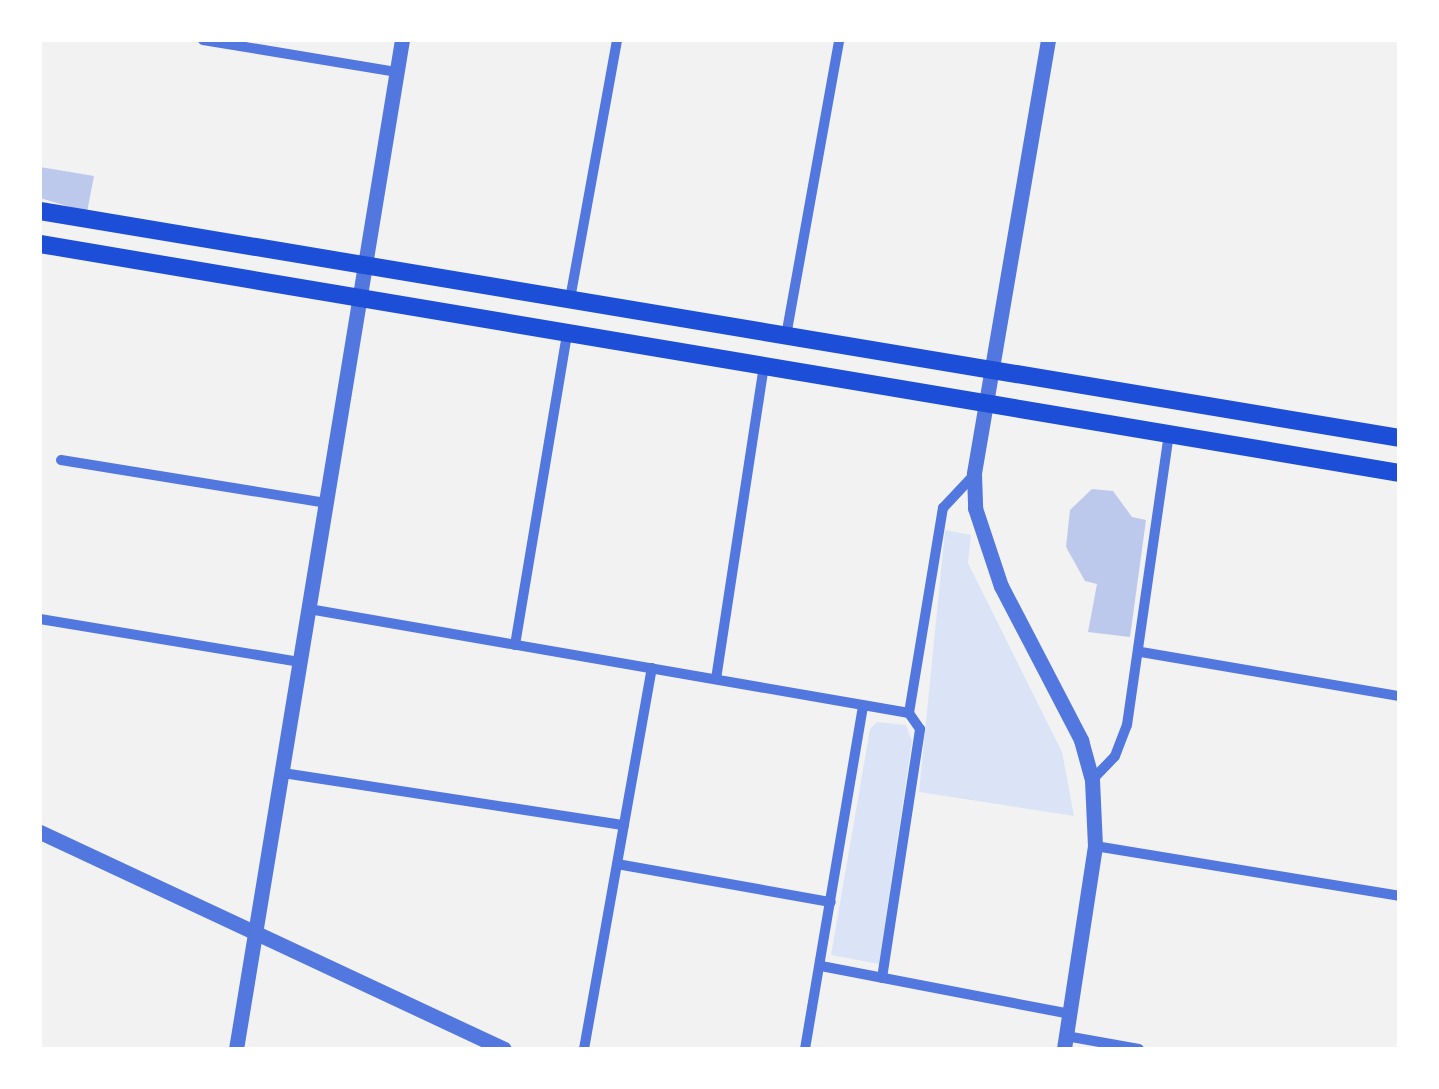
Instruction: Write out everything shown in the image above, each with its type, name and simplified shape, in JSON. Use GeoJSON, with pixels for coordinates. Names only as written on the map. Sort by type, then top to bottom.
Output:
{"type":"FeatureCollection","features":[{"type":"Feature","properties":{"kind":"main road"},"geometry":{"type":"LineString","coordinates":[[40,211],[1399,438]]}},
{"type":"Feature","properties":{"kind":"main road"},"geometry":{"type":"LineString","coordinates":[[40,244],[1399,472]]}},
{"type":"Feature","properties":{"kind":"street"},"geometry":{"type":"LineString","coordinates":[[203,40],[397,72]]}},
{"type":"Feature","properties":{"kind":"street"},"geometry":{"type":"LineString","coordinates":[[236,1049],[402,40]]}},
{"type":"Feature","properties":{"kind":"street"},"geometry":{"type":"LineString","coordinates":[[570,300],[617,40]]}},
{"type":"Feature","properties":{"kind":"street"},"geometry":{"type":"LineString","coordinates":[[786,336],[839,40]]}},
{"type":"Feature","properties":{"kind":"street"},"geometry":{"type":"LineString","coordinates":[[1048,40],[990,370],[974,474],[975,508],[1001,586],[1081,740],[1092,780],[1096,846],[1065,1042],[1139,1049]]}},
{"type":"Feature","properties":{"kind":"street"},"geometry":{"type":"LineString","coordinates":[[515,644],[567,332]]}},
{"type":"Feature","properties":{"kind":"street"},"geometry":{"type":"LineString","coordinates":[[716,679],[764,366]]}},
{"type":"Feature","properties":{"kind":"street"},"geometry":{"type":"LineString","coordinates":[[1092,780],[1116,756],[1128,726],[1169,434]]}},
{"type":"Feature","properties":{"kind":"street"},"geometry":{"type":"LineString","coordinates":[[61,460],[326,503]]}},
{"type":"Feature","properties":{"kind":"street"},"geometry":{"type":"LineString","coordinates":[[882,978],[920,729],[909,713],[943,508],[974,474]]}},
{"type":"Feature","properties":{"kind":"street"},"geometry":{"type":"LineString","coordinates":[[309,609],[909,713]]}},
{"type":"Feature","properties":{"kind":"street"},"geometry":{"type":"LineString","coordinates":[[40,619],[300,662]]}},
{"type":"Feature","properties":{"kind":"street"},"geometry":{"type":"LineString","coordinates":[[1141,652],[1399,696]]}},
{"type":"Feature","properties":{"kind":"street"},"geometry":{"type":"LineString","coordinates":[[584,1049],[652,668]]}},
{"type":"Feature","properties":{"kind":"street"},"geometry":{"type":"LineString","coordinates":[[804,1049],[863,706]]}},
{"type":"Feature","properties":{"kind":"street"},"geometry":{"type":"LineString","coordinates":[[283,772],[624,824]]}},
{"type":"Feature","properties":{"kind":"street"},"geometry":{"type":"LineString","coordinates":[[40,832],[504,1049]]}},
{"type":"Feature","properties":{"kind":"street"},"geometry":{"type":"LineString","coordinates":[[1096,846],[1399,896]]}},
{"type":"Feature","properties":{"kind":"street"},"geometry":{"type":"LineString","coordinates":[[616,864],[831,902]]}},
{"type":"Feature","properties":{"kind":"street"},"geometry":{"type":"LineString","coordinates":[[821,966],[1070,1014]]}},
{"type":"Feature","properties":{"kind":"shaded area"},"geometry":{"type":"Polygon","coordinates":[[[945,530],[971,535],[968,563],[1062,752],[1074,816],[919,792],[945,530]]]}},
{"type":"Feature","properties":{"kind":"shaded area"},"geometry":{"type":"Polygon","coordinates":[[[877,722],[906,725],[912,741],[879,964],[831,955],[870,729],[877,722]]]}},
{"type":"Feature","properties":{"kind":"building"},"geometry":{"type":"Polygon","coordinates":[[[40,167],[94,176],[87,212],[40,198],[40,167]]]}},
{"type":"Feature","properties":{"kind":"building"},"geometry":{"type":"Polygon","coordinates":[[[1092,489],[1113,491],[1132,517],[1146,520],[1130,637],[1088,632],[1097,584],[1085,581],[1066,547],[1070,510],[1092,489]]]}}]}
